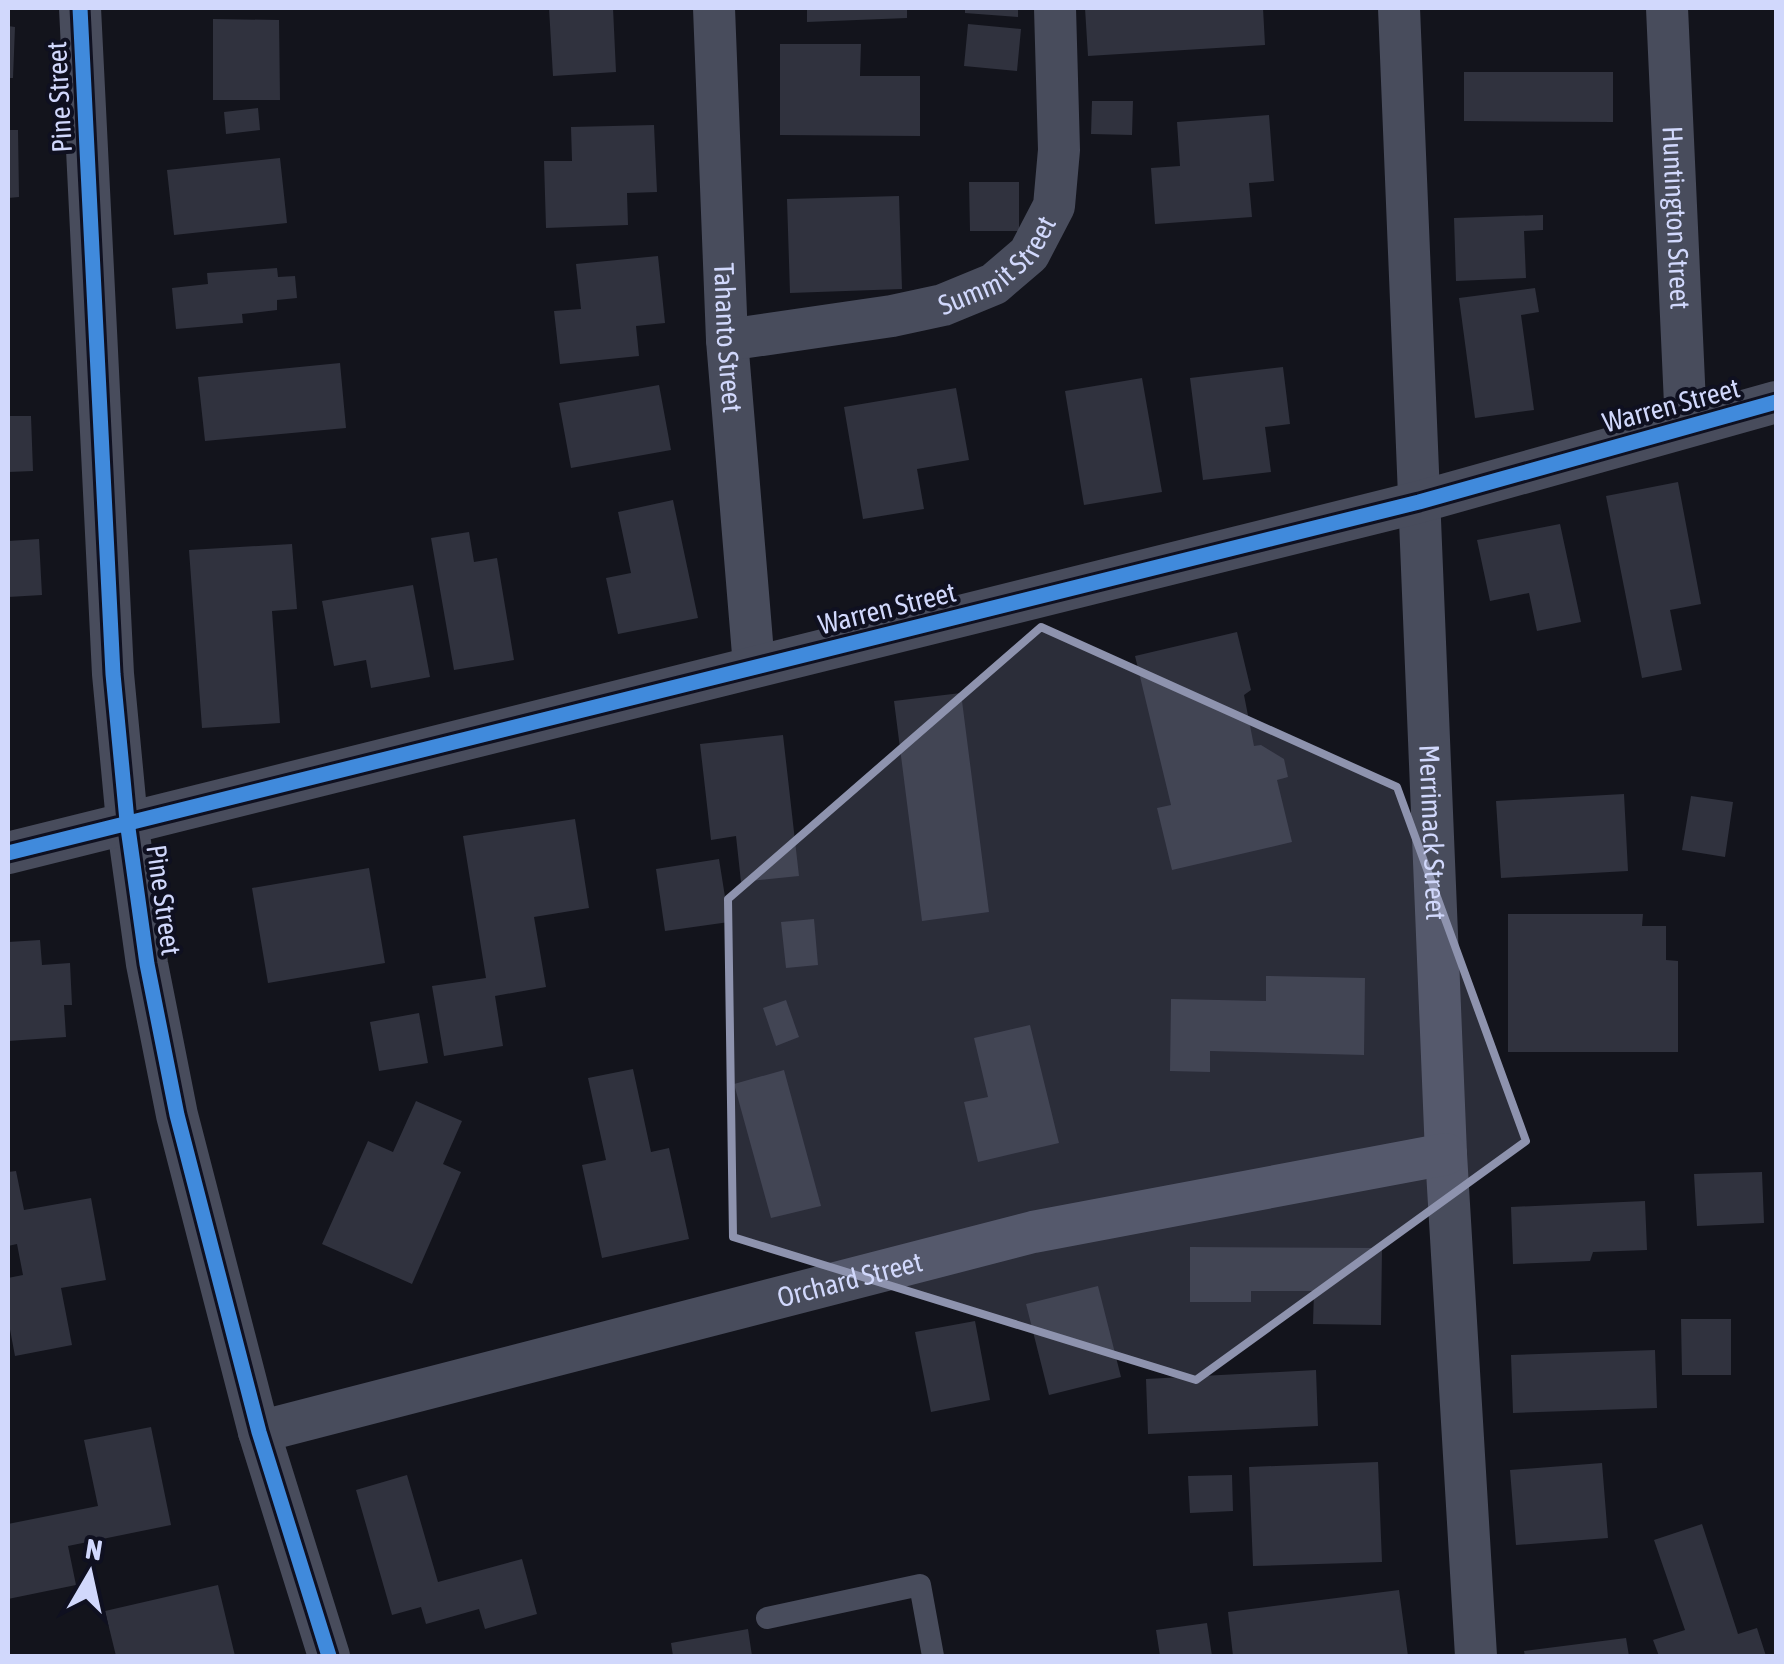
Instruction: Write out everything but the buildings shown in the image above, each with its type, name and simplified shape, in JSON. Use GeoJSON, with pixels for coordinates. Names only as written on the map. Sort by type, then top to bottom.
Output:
{"type":"FeatureCollection","features":[{"type":"Feature","properties":{"kind":"street","name":"Pine Street"},"geometry":{"type":"LineString","coordinates":[[80,8],[112,674],[147,964],[177,1116],[260,1432],[329,1656]]}},
{"type":"Feature","properties":{"kind":"street","name":"Tahanto Street"},"geometry":{"type":"LineString","coordinates":[[714,8],[726,340],[754,666]]}},
{"type":"Feature","properties":{"kind":"street","name":"Summit Street"},"geometry":{"type":"LineString","coordinates":[[726,340],[892,316],[943,304],[994,284],[1030,254],[1054,206],[1059,150],[1055,8]]}},
{"type":"Feature","properties":{"kind":"street","name":"Merrimack Street"},"geometry":{"type":"LineString","coordinates":[[1399,8],[1446,1154],[1476,1656]]}},
{"type":"Feature","properties":{"kind":"street","name":"Huntington Street"},"geometry":{"type":"LineString","coordinates":[[1667,8],[1686,426]]}},
{"type":"Feature","properties":{"kind":"street","name":"Warren Street"},"geometry":{"type":"LineString","coordinates":[[8,853],[1419,502],[1776,402]]}},
{"type":"Feature","properties":{"kind":"street","name":"Orchard Street"},"geometry":{"type":"LineString","coordinates":[[260,1432],[1033,1232],[1446,1154]]}},
{"type":"Feature","properties":{"kind":"lane"},"geometry":{"type":"LineString","coordinates":[[767,1618],[920,1585],[933,1656]]}},
{"type":"Feature","properties":{"kind":"highlighted area"},"geometry":{"type":"Polygon","coordinates":[[[1041,627],[1397,787],[1526,1141],[1196,1380],[733,1237],[728,899],[1041,627]]]}},
{"type":"Feature","properties":{"kind":"cycle path"},"geometry":{"type":"LineString","coordinates":[[80,8],[113,674],[127,821],[147,964],[177,1115],[259,1432],[329,1656]]}},
{"type":"Feature","properties":{"kind":"cycle path"},"geometry":{"type":"LineString","coordinates":[[8,853],[1419,502],[1776,402]]}}]}
